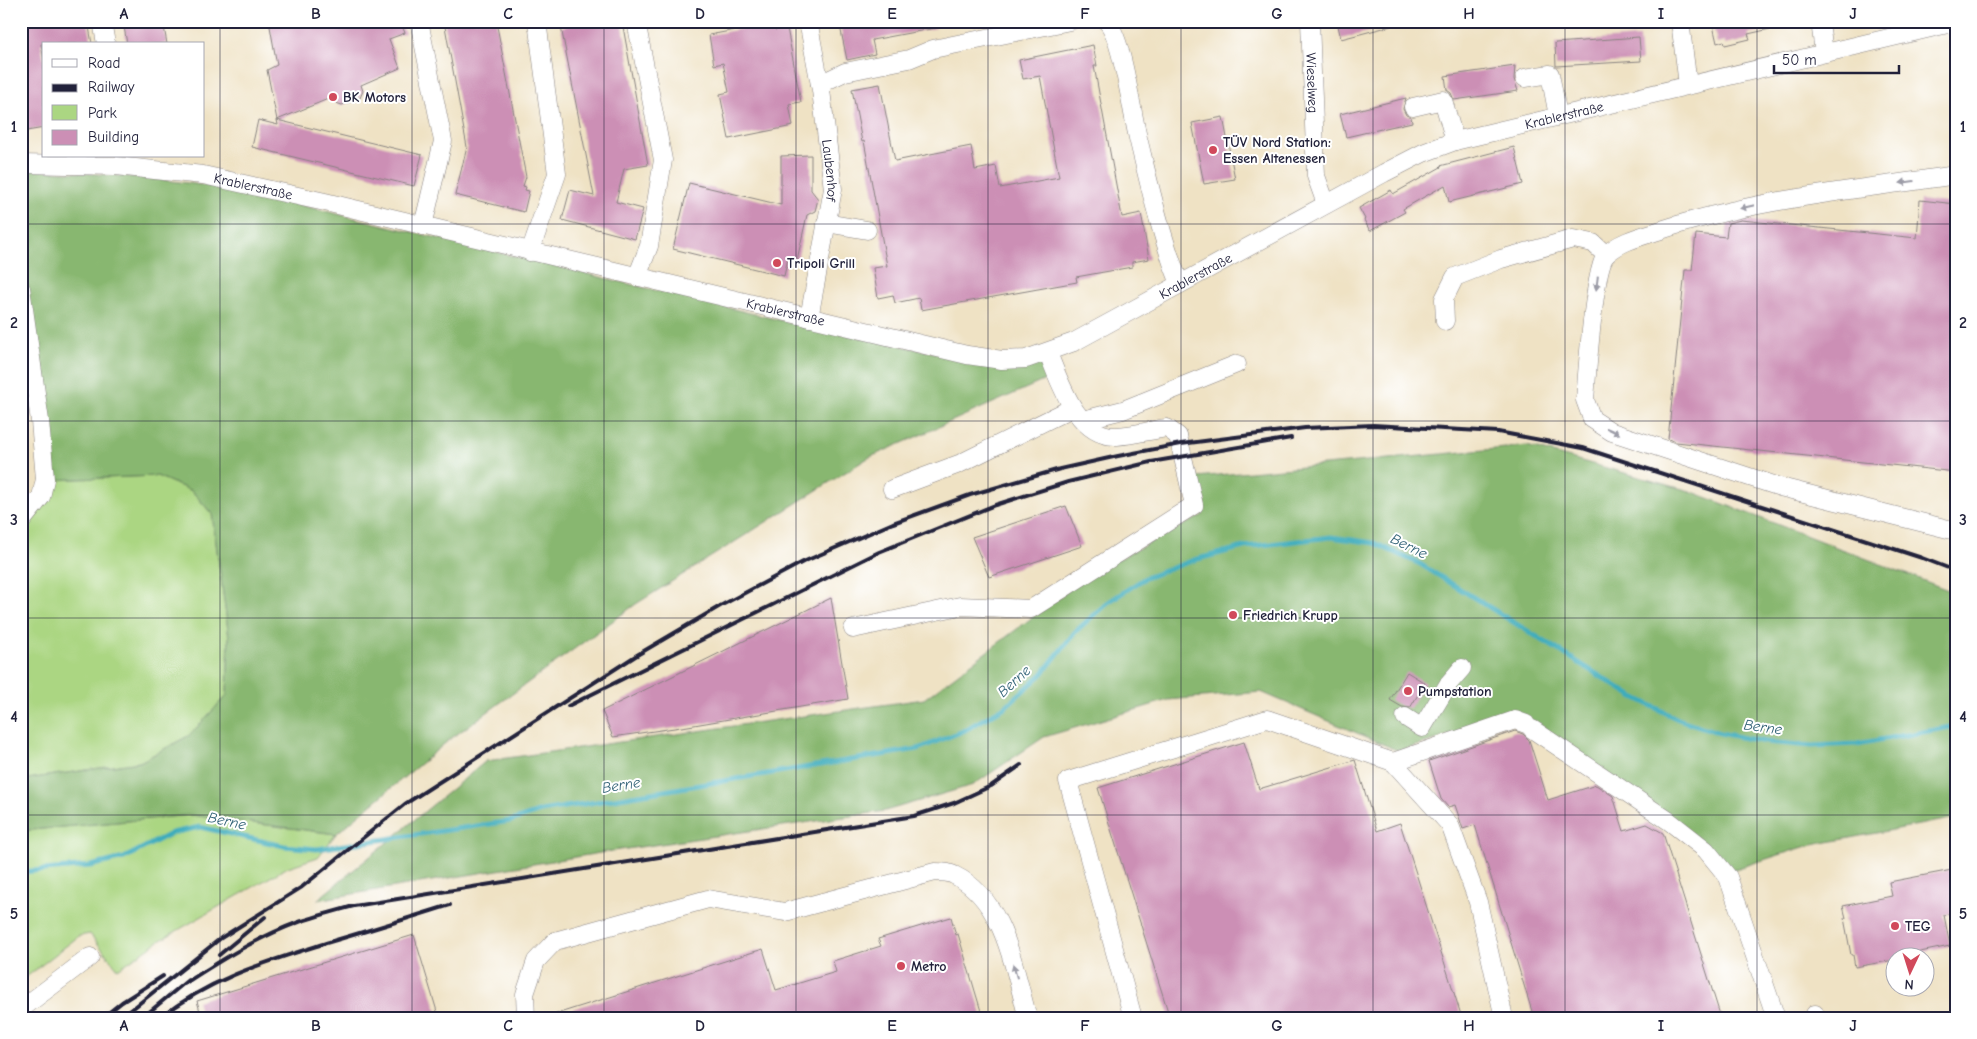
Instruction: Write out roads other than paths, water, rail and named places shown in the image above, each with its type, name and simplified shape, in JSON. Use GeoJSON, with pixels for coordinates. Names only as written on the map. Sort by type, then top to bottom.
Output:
{"type":"FeatureCollection","features":[{"type":"Feature","properties":{"kind":"street"},"geometry":{"type":"LineString","coordinates":[[102,21],[106,42]]}},
{"type":"Feature","properties":{"kind":"street"},"geometry":{"type":"LineString","coordinates":[[418,21],[443,141],[423,226]]}},
{"type":"Feature","properties":{"kind":"street"},"geometry":{"type":"LineString","coordinates":[[530,252],[557,174],[537,21]]}},
{"type":"Feature","properties":{"kind":"street"},"geometry":{"type":"LineString","coordinates":[[636,21],[664,160],[649,246],[637,277]]}},
{"type":"Feature","properties":{"kind":"street","name":"Laubenhof"},"geometry":{"type":"LineString","coordinates":[[808,21],[820,84],[833,189],[809,318]]}},
{"type":"Feature","properties":{"kind":"street"},"geometry":{"type":"LineString","coordinates":[[820,84],[845,72],[909,59],[933,49],[1070,21]]}},
{"type":"Feature","properties":{"kind":"street"},"geometry":{"type":"LineString","coordinates":[[1106,21],[1112,30],[1126,78],[1137,135],[1170,260],[1180,284]]}},
{"type":"Feature","properties":{"kind":"street","name":"Wieselweg"},"geometry":{"type":"LineString","coordinates":[[1310,21],[1316,176],[1326,204]]}},
{"type":"Feature","properties":{"kind":"street"},"geometry":{"type":"LineString","coordinates":[[1680,21],[1688,85]]}},
{"type":"Feature","properties":{"kind":"street"},"geometry":{"type":"LineString","coordinates":[[1820,21],[1824,53]]}},
{"type":"Feature","properties":{"kind":"street","name":"Krablerstraße"},"geometry":{"type":"LineString","coordinates":[[21,164],[116,161],[203,175],[977,357],[1002,360],[1026,359],[1048,353],[1106,326],[1326,204],[1423,153],[1455,141],[1956,22]]}},
{"type":"Feature","properties":{"kind":"street"},"geometry":{"type":"LineString","coordinates":[[1525,78],[1550,74],[1558,116]]}},
{"type":"Feature","properties":{"kind":"street"},"geometry":{"type":"LineString","coordinates":[[1413,107],[1443,100],[1455,141]]}},
{"type":"Feature","properties":{"kind":"street"},"geometry":{"type":"LineString","coordinates":[[1956,175],[1774,201],[1688,221],[1629,241],[1606,255],[1598,276],[1584,400],[1592,419],[1612,432],[1780,486],[1956,531]]}},
{"type":"Feature","properties":{"kind":"street"},"geometry":{"type":"LineString","coordinates":[[826,223],[867,230]]}},
{"type":"Feature","properties":{"kind":"street"},"geometry":{"type":"LineString","coordinates":[[1445,320],[1444,299],[1455,277],[1500,259],[1573,239],[1593,243],[1606,255]]}},
{"type":"Feature","properties":{"kind":"street"},"geometry":{"type":"LineString","coordinates":[[21,288],[38,463],[45,479],[41,496],[21,522]]}},
{"type":"Feature","properties":{"kind":"street"},"geometry":{"type":"LineString","coordinates":[[853,629],[960,606],[1031,609],[1194,505],[1178,436],[1167,428],[1117,436],[1100,434],[1078,414],[1048,353]]}},
{"type":"Feature","properties":{"kind":"street"},"geometry":{"type":"LineString","coordinates":[[892,489],[959,464],[1078,414],[1123,410],[1237,364]]}},
{"type":"Feature","properties":{"kind":"street"},"geometry":{"type":"LineString","coordinates":[[1405,717],[1422,728],[1449,683],[1462,668]]}},
{"type":"Feature","properties":{"kind":"street"},"geometry":{"type":"LineString","coordinates":[[1133,1018],[1068,780],[1267,719],[1393,762],[1450,825],[1478,902],[1504,1018]]}},
{"type":"Feature","properties":{"kind":"street"},"geometry":{"type":"LineString","coordinates":[[1393,762],[1515,720],[1529,726],[1669,821],[1706,850],[1728,877],[1776,1018]]}},
{"type":"Feature","properties":{"kind":"street"},"geometry":{"type":"LineString","coordinates":[[526,1018],[525,994],[536,961],[555,941],[708,899],[785,912],[935,872],[953,874],[969,884],[986,901],[1001,925],[1028,1018]]}},
{"type":"Feature","properties":{"kind":"street"},"geometry":{"type":"LineString","coordinates":[[21,1009],[90,957]]}},
{"type":"Feature","properties":{"kind":"waterway","name":"Berne"},"geometry":{"type":"LineString","coordinates":[[21,872],[90,866],[124,858],[172,833],[200,827],[284,846],[317,849],[511,821],[541,811],[918,749],[963,731],[1005,707],[1042,674],[1075,632],[1107,603],[1145,578],[1194,560],[1244,547],[1331,537],[1374,543],[1420,564],[1632,696],[1678,719],[1720,733],[1765,742],[1812,746],[1857,744],[1956,726]]}},
{"type":"Feature","properties":{"kind":"railway"},"geometry":{"type":"LineString","coordinates":[[121,1018],[221,938],[302,887],[405,804],[637,655],[722,605],[803,562],[893,523],[970,495],[1060,469],[1181,444],[1305,428],[1373,425],[1498,432],[1583,448],[1922,558],[1956,571]]}},
{"type":"Feature","properties":{"kind":"railway"},"geometry":{"type":"LineString","coordinates":[[568,706],[879,552],[995,505],[1068,482],[1151,462],[1291,438]]}},
{"type":"Feature","properties":{"kind":"railway"},"geometry":{"type":"LineString","coordinates":[[184,984],[226,958],[269,935],[299,922],[354,906],[914,816],[954,803],[991,786],[1021,765]]}},
{"type":"Feature","properties":{"kind":"railway"},"geometry":{"type":"LineString","coordinates":[[160,1018],[199,992],[239,973],[304,950],[450,905]]}},
{"type":"Feature","properties":{"kind":"railway"},"geometry":{"type":"LineString","coordinates":[[219,955],[265,917]]}},
{"type":"Feature","properties":{"kind":"railway"},"geometry":{"type":"LineString","coordinates":[[102,1018],[122,1002],[163,976]]}},
{"type":"Feature","properties":{"kind":"railway"},"geometry":{"type":"LineString","coordinates":[[142,1018],[188,980]]}},
{"type":"Feature","properties":{"kind":"place","name":"BK Motors"},"geometry":{"type":"Point","coordinates":[333,97]}},
{"type":"Feature","properties":{"kind":"place","name":"TÜV Nord Station: Essen Altenessen"},"geometry":{"type":"Point","coordinates":[1213,150]}},
{"type":"Feature","properties":{"kind":"place","name":"Tripoli Grill"},"geometry":{"type":"Point","coordinates":[777,263]}},
{"type":"Feature","properties":{"kind":"place","name":"Friedrich Krupp"},"geometry":{"type":"Point","coordinates":[1233,615]}},
{"type":"Feature","properties":{"kind":"place","name":"Pumpstation"},"geometry":{"type":"Point","coordinates":[1408,691]}},
{"type":"Feature","properties":{"kind":"place","name":"TEG"},"geometry":{"type":"Point","coordinates":[1895,926]}},
{"type":"Feature","properties":{"kind":"place","name":"Metro"},"geometry":{"type":"Point","coordinates":[901,966]}}]}
